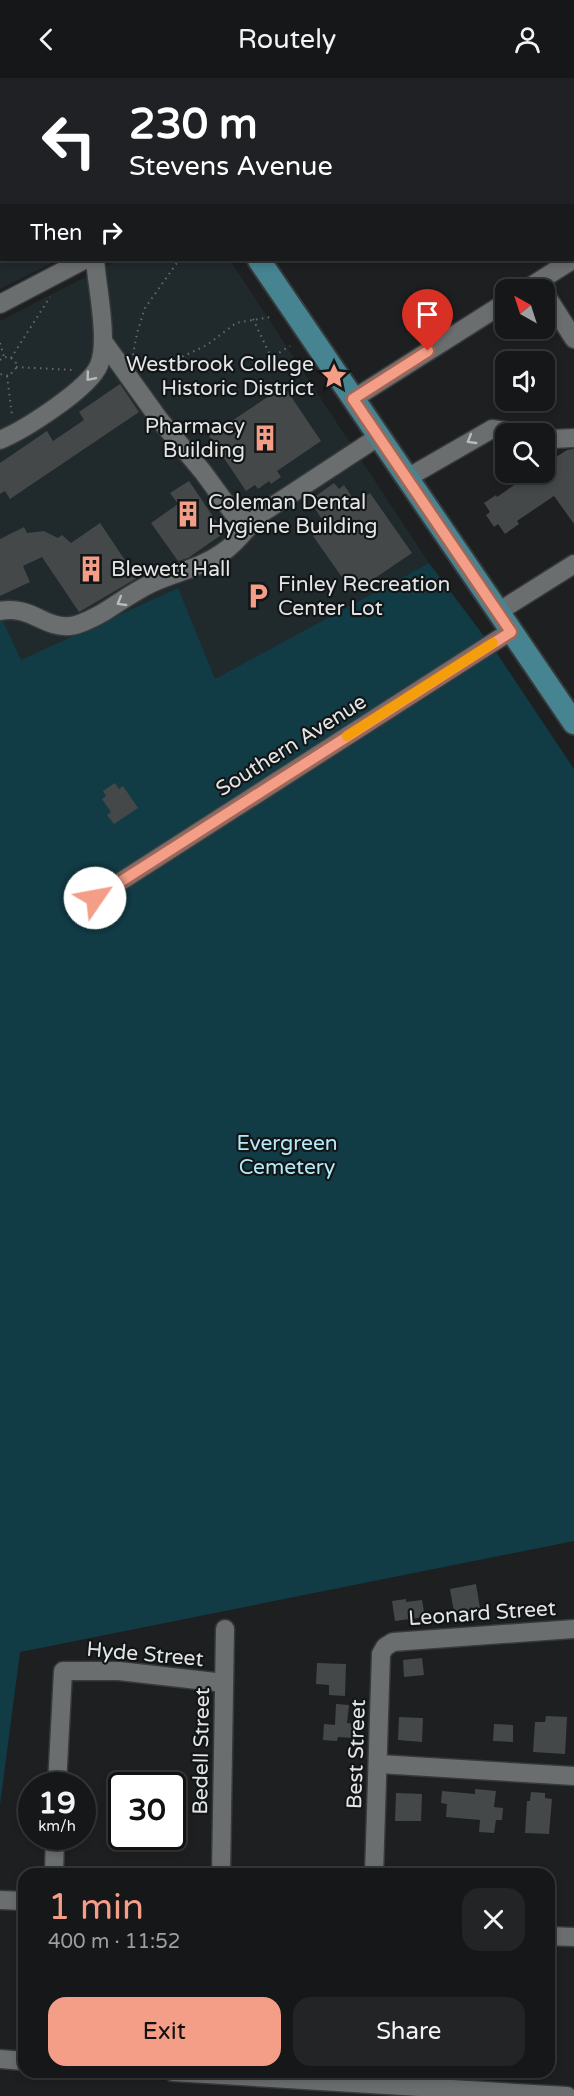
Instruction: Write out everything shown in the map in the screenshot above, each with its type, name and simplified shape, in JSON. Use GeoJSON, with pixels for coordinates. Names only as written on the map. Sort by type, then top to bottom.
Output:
{"type":"FeatureCollection","features":[{"type":"Feature","properties":{"kind":"main road"},"geometry":{"type":"LineString","coordinates":[[260,261],[574,723]]}},
{"type":"Feature","properties":{"kind":"street"},"geometry":{"type":"LineString","coordinates":[[0,304],[82,261]]}},
{"type":"Feature","properties":{"kind":"street"},"geometry":{"type":"LineString","coordinates":[[7,436],[49,411],[80,388],[99,365],[103,341],[95,261]]}},
{"type":"Feature","properties":{"kind":"street"},"geometry":{"type":"LineString","coordinates":[[548,279],[571,261]]}},
{"type":"Feature","properties":{"kind":"street"},"geometry":{"type":"LineString","coordinates":[[353,399],[495,309]]}},
{"type":"Feature","properties":{"kind":"street"},"geometry":{"type":"LineString","coordinates":[[555,313],[574,339]]}},
{"type":"Feature","properties":{"kind":"street"},"geometry":{"type":"LineString","coordinates":[[103,341],[128,371],[159,419],[233,513],[250,523]]}},
{"type":"Feature","properties":{"kind":"street"},"geometry":{"type":"LineString","coordinates":[[407,478],[492,429],[495,429]]}},
{"type":"Feature","properties":{"kind":"street"},"geometry":{"type":"LineString","coordinates":[[0,611],[20,610],[56,625],[71,626],[96,616],[149,584],[192,569],[225,552],[240,538],[250,523],[262,513],[378,437]]}},
{"type":"Feature","properties":{"kind":"street"},"geometry":{"type":"LineString","coordinates":[[555,437],[574,438]]}},
{"type":"Feature","properties":{"kind":"street"},"geometry":{"type":"LineString","coordinates":[[498,612],[574,564]]}},
{"type":"Feature","properties":{"kind":"street","name":"Southern Avenue"},"geometry":{"type":"LineString","coordinates":[[95,898],[511,632]]}},
{"type":"Feature","properties":{"kind":"street","name":"Bedell Street"},"geometry":{"type":"LineString","coordinates":[[221,1868],[225,1629]]}},
{"type":"Feature","properties":{"kind":"street","name":"Leonard Street"},"geometry":{"type":"LineString","coordinates":[[393,1642],[574,1629]]}},
{"type":"Feature","properties":{"kind":"street","name":"Best Street"},"geometry":{"type":"LineString","coordinates":[[374,1868],[381,1654],[384,1647],[393,1642]]}},
{"type":"Feature","properties":{"kind":"street","name":"Hyde Street"},"geometry":{"type":"LineString","coordinates":[[58,1772],[63,1671],[118,1671],[224,1683]]}},
{"type":"Feature","properties":{"kind":"street"},"geometry":{"type":"LineString","coordinates":[[379,1764],[574,1776]]}},
{"type":"Feature","properties":{"kind":"street"},"geometry":{"type":"LineString","coordinates":[[54,1868],[55,1850]]}},
{"type":"Feature","properties":{"kind":"street"},"geometry":{"type":"LineString","coordinates":[[0,1900],[18,1900]]}},
{"type":"Feature","properties":{"kind":"street"},"geometry":{"type":"LineString","coordinates":[[555,1936],[574,1938]]}},
{"type":"Feature","properties":{"kind":"street"},"geometry":{"type":"LineString","coordinates":[[0,2059],[18,2060]]}},
{"type":"Feature","properties":{"kind":"street"},"geometry":{"type":"LineString","coordinates":[[270,2078],[567,2096]]}},
{"type":"Feature","properties":{"kind":"path"},"geometry":{"type":"LineString","coordinates":[[178,261],[145,308],[128,371],[173,361],[207,345],[236,323],[270,317]]}},
{"type":"Feature","properties":{"kind":"path"},"geometry":{"type":"LineString","coordinates":[[11,358],[50,298]]}},
{"type":"Feature","properties":{"kind":"path"},"geometry":{"type":"LineString","coordinates":[[253,319],[272,357]]}},
{"type":"Feature","properties":{"kind":"path"},"geometry":{"type":"LineString","coordinates":[[0,343],[4,357]]}},
{"type":"Feature","properties":{"kind":"path"},"geometry":{"type":"LineString","coordinates":[[264,362],[290,346]]}},
{"type":"Feature","properties":{"kind":"path"},"geometry":{"type":"LineString","coordinates":[[0,360],[4,357],[11,358]]}},
{"type":"Feature","properties":{"kind":"path"},"geometry":{"type":"LineString","coordinates":[[1,376],[15,372],[16,367],[11,358]]}},
{"type":"Feature","properties":{"kind":"path"},"geometry":{"type":"LineString","coordinates":[[16,367],[94,372]]}},
{"type":"Feature","properties":{"kind":"path"},"geometry":{"type":"LineString","coordinates":[[7,376],[7,436]]}},
{"type":"Feature","properties":{"kind":"shaded area"},"geometry":{"type":"Polygon","coordinates":[[[0,261],[56,261],[0,289],[0,261]]]}},
{"type":"Feature","properties":{"kind":"shaded area"},"geometry":{"type":"Polygon","coordinates":[[[116,261],[231,261],[429,563],[214,680],[178,589],[21,661],[0,620],[0,321],[116,261]]]}},
{"type":"Feature","properties":{"kind":"green space","name":"Evergreen Cemetery"},"geometry":{"type":"Polygon","coordinates":[[[429,563],[496,652],[574,769],[574,1541],[20,1652],[0,1805],[0,620],[2,619],[21,660],[178,588],[215,679],[429,563]]]}},
{"type":"Feature","properties":{"kind":"building"},"geometry":{"type":"Polygon","coordinates":[[[120,384],[139,412],[10,499],[5,491],[0,494],[0,463],[47,431],[53,441],[84,420],[79,412],[120,384]]]}},
{"type":"Feature","properties":{"kind":"building","name":"Pharmacy Building"},"geometry":{"type":"Polygon","coordinates":[[[284,386],[321,441],[277,471],[281,477],[271,484],[269,481],[258,489],[255,485],[246,491],[209,436],[284,386]]]}},
{"type":"Feature","properties":{"kind":"building"},"geometry":{"type":"Polygon","coordinates":[[[574,449],[574,524],[554,496],[517,521],[519,524],[505,534],[498,524],[494,527],[486,515],[490,512],[484,503],[496,495],[497,497],[517,483],[555,483],[555,458],[567,450],[574,449]]]}},
{"type":"Feature","properties":{"kind":"building","name":"Coleman Dental Hygiene Building"},"geometry":{"type":"Polygon","coordinates":[[[189,481],[224,533],[188,558],[178,561],[151,523],[178,504],[170,493],[189,481]]]}},
{"type":"Feature","properties":{"kind":"building"},"geometry":{"type":"Polygon","coordinates":[[[334,483],[339,489],[344,485],[356,503],[370,493],[412,553],[353,593],[313,536],[327,527],[314,507],[318,504],[313,498],[334,483]]]}},
{"type":"Feature","properties":{"kind":"building","name":"Blewett Hall"},"geometry":{"type":"Polygon","coordinates":[[[100,523],[137,578],[79,612],[42,557],[23,566],[30,582],[0,596],[0,539],[24,527],[27,533],[44,531],[58,538],[62,535],[71,543],[100,523]]]}},
{"type":"Feature","properties":{"kind":"building"},"geometry":{"type":"Polygon","coordinates":[[[115,783],[119,789],[123,786],[138,808],[114,824],[107,815],[111,812],[102,799],[106,796],[103,791],[115,783]]]}},
{"type":"Feature","properties":{"kind":"building"},"geometry":{"type":"Polygon","coordinates":[[[476,1584],[480,1608],[454,1612],[450,1589],[476,1584]]]}},
{"type":"Feature","properties":{"kind":"building"},"geometry":{"type":"Polygon","coordinates":[[[406,1599],[406,1602],[422,1600],[425,1617],[395,1621],[392,1601],[406,1599]]]}},
{"type":"Feature","properties":{"kind":"building"},"geometry":{"type":"Polygon","coordinates":[[[422,1658],[424,1675],[404,1677],[403,1660],[422,1658]]]}},
{"type":"Feature","properties":{"kind":"building"},"geometry":{"type":"Polygon","coordinates":[[[317,1663],[346,1664],[345,1696],[329,1695],[329,1685],[316,1684],[317,1663]]]}},
{"type":"Feature","properties":{"kind":"building"},"geometry":{"type":"Polygon","coordinates":[[[336,1704],[349,1705],[347,1723],[355,1724],[354,1738],[338,1737],[337,1741],[323,1740],[324,1724],[335,1725],[336,1704]]]}},
{"type":"Feature","properties":{"kind":"building"},"geometry":{"type":"Polygon","coordinates":[[[546,1716],[567,1717],[565,1754],[533,1752],[535,1722],[545,1722],[546,1716]]]}},
{"type":"Feature","properties":{"kind":"building"},"geometry":{"type":"Polygon","coordinates":[[[399,1717],[423,1718],[422,1742],[398,1740],[399,1717]]]}},
{"type":"Feature","properties":{"kind":"building"},"geometry":{"type":"Polygon","coordinates":[[[494,1724],[513,1725],[513,1742],[493,1741],[494,1724]]]}},
{"type":"Feature","properties":{"kind":"building"},"geometry":{"type":"Polygon","coordinates":[[[475,1789],[496,1791],[494,1807],[503,1808],[502,1820],[496,1820],[494,1833],[479,1832],[480,1820],[446,1817],[447,1804],[441,1803],[442,1791],[475,1794],[475,1789]]]}},
{"type":"Feature","properties":{"kind":"building"},"geometry":{"type":"Polygon","coordinates":[[[531,1792],[545,1793],[545,1798],[552,1799],[549,1834],[525,1833],[527,1801],[530,1801],[531,1792]]]}},
{"type":"Feature","properties":{"kind":"building"},"geometry":{"type":"Polygon","coordinates":[[[396,1793],[422,1794],[421,1821],[395,1821],[396,1793]]]}},
{"type":"Feature","properties":{"kind":"slow traffic"},"geometry":{"type":"LineString","coordinates":[[347,736],[493,643]]}},
{"type":"Feature","properties":{"kind":"place","name":"Westbrook College Historic District"},"geometry":{"type":"Point","coordinates":[334,376]}},
{"type":"Feature","properties":{"kind":"place","name":"Pharmacy Building"},"geometry":{"type":"Point","coordinates":[265,438]}},
{"type":"Feature","properties":{"kind":"place","name":"Coleman Dental Hygiene Building"},"geometry":{"type":"Point","coordinates":[188,514]}},
{"type":"Feature","properties":{"kind":"place","name":"Blewett Hall"},"geometry":{"type":"Point","coordinates":[91,569]}},
{"type":"Feature","properties":{"kind":"place","name":"Finley Recreation Center Lot"},"geometry":{"type":"Point","coordinates":[258,596]}},
{"type":"Feature","properties":{"kind":"route"},"geometry":{"type":"LineString","coordinates":[[95,898],[511,632],[353,399],[428,351]]}}]}
